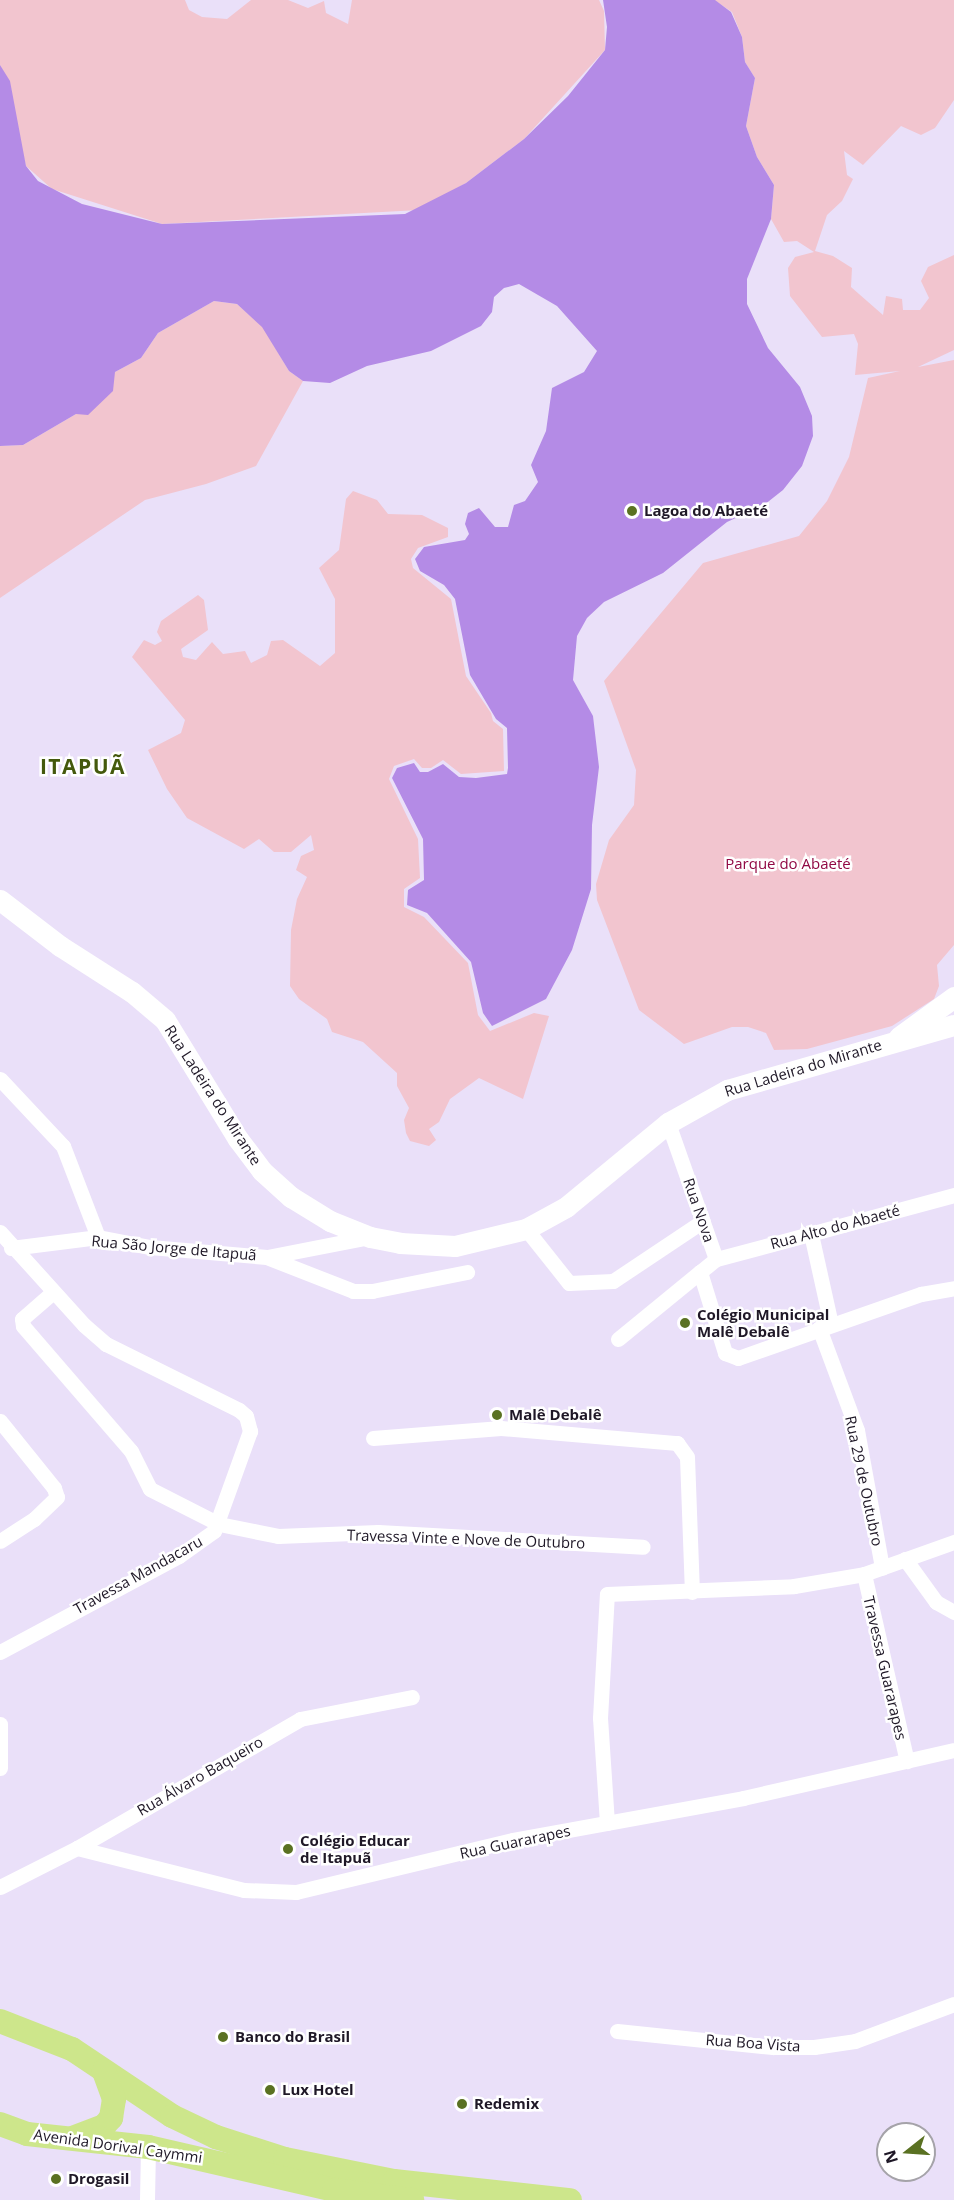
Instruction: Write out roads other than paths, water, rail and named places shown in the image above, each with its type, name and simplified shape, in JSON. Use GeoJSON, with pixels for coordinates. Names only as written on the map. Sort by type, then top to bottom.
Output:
{"type":"FeatureCollection","features":[{"type":"Feature","properties":{"kind":"main road","name":"Avenida Dorival Caymmi"},"geometry":{"type":"LineString","coordinates":[[0,2021],[72,2049],[172,2116],[216,2137],[308,2166],[394,2181],[570,2200]]}},
{"type":"Feature","properties":{"kind":"main road"},"geometry":{"type":"LineString","coordinates":[[64,2140],[96,2131],[111,2118],[114,2099],[104,2071]]}},
{"type":"Feature","properties":{"kind":"main road","name":"Avenida Dorival Caymmi"},"geometry":{"type":"LineString","coordinates":[[0,2124],[64,2140],[148,2147],[334,2190],[412,2200]]}},
{"type":"Feature","properties":{"kind":"street","name":"Rua Ladeira do Mirante"},"geometry":{"type":"LineString","coordinates":[[0,900],[60,946],[132,992],[165,1020],[238,1139],[262,1171],[291,1197],[330,1221],[370,1238],[456,1246],[526,1229],[566,1207],[668,1123],[727,1090],[895,1040],[954,1025]]}},
{"type":"Feature","properties":{"kind":"street","name":"Rua Ladeira do Mirante"},"geometry":{"type":"LineString","coordinates":[[895,1040],[952,1002]]}},
{"type":"Feature","properties":{"kind":"street"},"geometry":{"type":"LineString","coordinates":[[0,1079],[63,1146],[98,1237]]}},
{"type":"Feature","properties":{"kind":"street","name":"Rua Nova"},"geometry":{"type":"LineString","coordinates":[[618,1339],[716,1259],[668,1123]]}},
{"type":"Feature","properties":{"kind":"street","name":"Rua Alto do Abaeté"},"geometry":{"type":"LineString","coordinates":[[716,1259],[954,1195]]}},
{"type":"Feature","properties":{"kind":"street"},"geometry":{"type":"LineString","coordinates":[[526,1229],[569,1283],[613,1281],[703,1221]]}},
{"type":"Feature","properties":{"kind":"street"},"geometry":{"type":"LineString","coordinates":[[0,1232],[53,1292],[106,1344],[239,1410],[246,1416],[250,1431],[230,1482],[219,1524]]}},
{"type":"Feature","properties":{"kind":"street"},"geometry":{"type":"LineString","coordinates":[[811,1234],[825,1326]]}},
{"type":"Feature","properties":{"kind":"street","name":"Rua São Jorge de Itapuã"},"geometry":{"type":"LineString","coordinates":[[12,1248],[98,1237],[150,1247],[267,1257],[370,1238]]}},
{"type":"Feature","properties":{"kind":"street"},"geometry":{"type":"LineString","coordinates":[[267,1257],[352,1292],[372,1292],[467,1272]]}},
{"type":"Feature","properties":{"kind":"street"},"geometry":{"type":"LineString","coordinates":[[700,1272],[721,1344],[731,1357],[738,1358],[921,1294],[954,1288]]}},
{"type":"Feature","properties":{"kind":"street","name":"Travessa Vinte e Nove de Outubro"},"geometry":{"type":"LineString","coordinates":[[53,1292],[22,1319],[22,1326],[130,1451],[150,1489],[219,1524],[278,1536],[378,1532],[643,1547]]}},
{"type":"Feature","properties":{"kind":"street","name":"Rua 29 de Outubro"},"geometry":{"type":"LineString","coordinates":[[825,1326],[857,1430],[882,1568]]}},
{"type":"Feature","properties":{"kind":"street"},"geometry":{"type":"LineString","coordinates":[[0,1421],[54,1488],[57,1497],[34,1519],[0,1541]]}},
{"type":"Feature","properties":{"kind":"street"},"geometry":{"type":"LineString","coordinates":[[373,1438],[501,1428],[683,1446],[687,1456],[692,1592]]}},
{"type":"Feature","properties":{"kind":"street","name":"Travessa Mandacaru"},"geometry":{"type":"LineString","coordinates":[[0,1652],[179,1556],[214,1531],[219,1524]]}},
{"type":"Feature","properties":{"kind":"street","name":"Rua 29 de Outubro"},"geometry":{"type":"LineString","coordinates":[[607,1823],[600,1718],[604,1598],[616,1591],[692,1592],[794,1586],[864,1574],[954,1542]]}},
{"type":"Feature","properties":{"kind":"street"},"geometry":{"type":"LineString","coordinates":[[905,1560],[936,1602],[954,1612]]}},
{"type":"Feature","properties":{"kind":"street","name":"Travessa Guararapes"},"geometry":{"type":"LineString","coordinates":[[864,1574],[907,1761]]}},
{"type":"Feature","properties":{"kind":"street","name":"Rua Álvaro Baqueiro"},"geometry":{"type":"LineString","coordinates":[[0,1887],[77,1848],[300,1719],[412,1697]]}},
{"type":"Feature","properties":{"kind":"street"},"geometry":{"type":"LineString","coordinates":[[0,1724],[0,1768]]}},
{"type":"Feature","properties":{"kind":"street","name":"Rua Guararapes"},"geometry":{"type":"LineString","coordinates":[[77,1848],[244,1890],[296,1892],[513,1840],[607,1823],[954,1750]]}},
{"type":"Feature","properties":{"kind":"street","name":"Rua Boa Vista"},"geometry":{"type":"LineString","coordinates":[[617,2031],[773,2047],[814,2047],[855,2040],[954,2004]]}},
{"type":"Feature","properties":{"kind":"street"},"geometry":{"type":"LineString","coordinates":[[147,2200],[148,2147]]}},
{"type":"Feature","properties":{"kind":"place","name":"Lagoa do Abaeté"},"geometry":{"type":"Point","coordinates":[632,511]}},
{"type":"Feature","properties":{"kind":"place","name":"Colégio Municipal Malê Debalê"},"geometry":{"type":"Point","coordinates":[685,1323]}},
{"type":"Feature","properties":{"kind":"place","name":"Malê Debalê"},"geometry":{"type":"Point","coordinates":[497,1415]}},
{"type":"Feature","properties":{"kind":"place","name":"Colégio Educar de Itapuã"},"geometry":{"type":"Point","coordinates":[288,1849]}},
{"type":"Feature","properties":{"kind":"place","name":"Banco do Brasil"},"geometry":{"type":"Point","coordinates":[223,2037]}},
{"type":"Feature","properties":{"kind":"place","name":"Lux Hotel"},"geometry":{"type":"Point","coordinates":[270,2090]}},
{"type":"Feature","properties":{"kind":"place","name":"Redemix"},"geometry":{"type":"Point","coordinates":[462,2104]}},
{"type":"Feature","properties":{"kind":"place","name":"Drogasil"},"geometry":{"type":"Point","coordinates":[56,2179]}},
{"type":"Feature","properties":{"kind":"district","name":"ITAPUÃ"},"geometry":{"type":"Point","coordinates":[83,766]}},
{"type":"Feature","properties":{"kind":"park label","name":"Parque do Abaeté"},"geometry":{"type":"Point","coordinates":[788,864]}}]}
